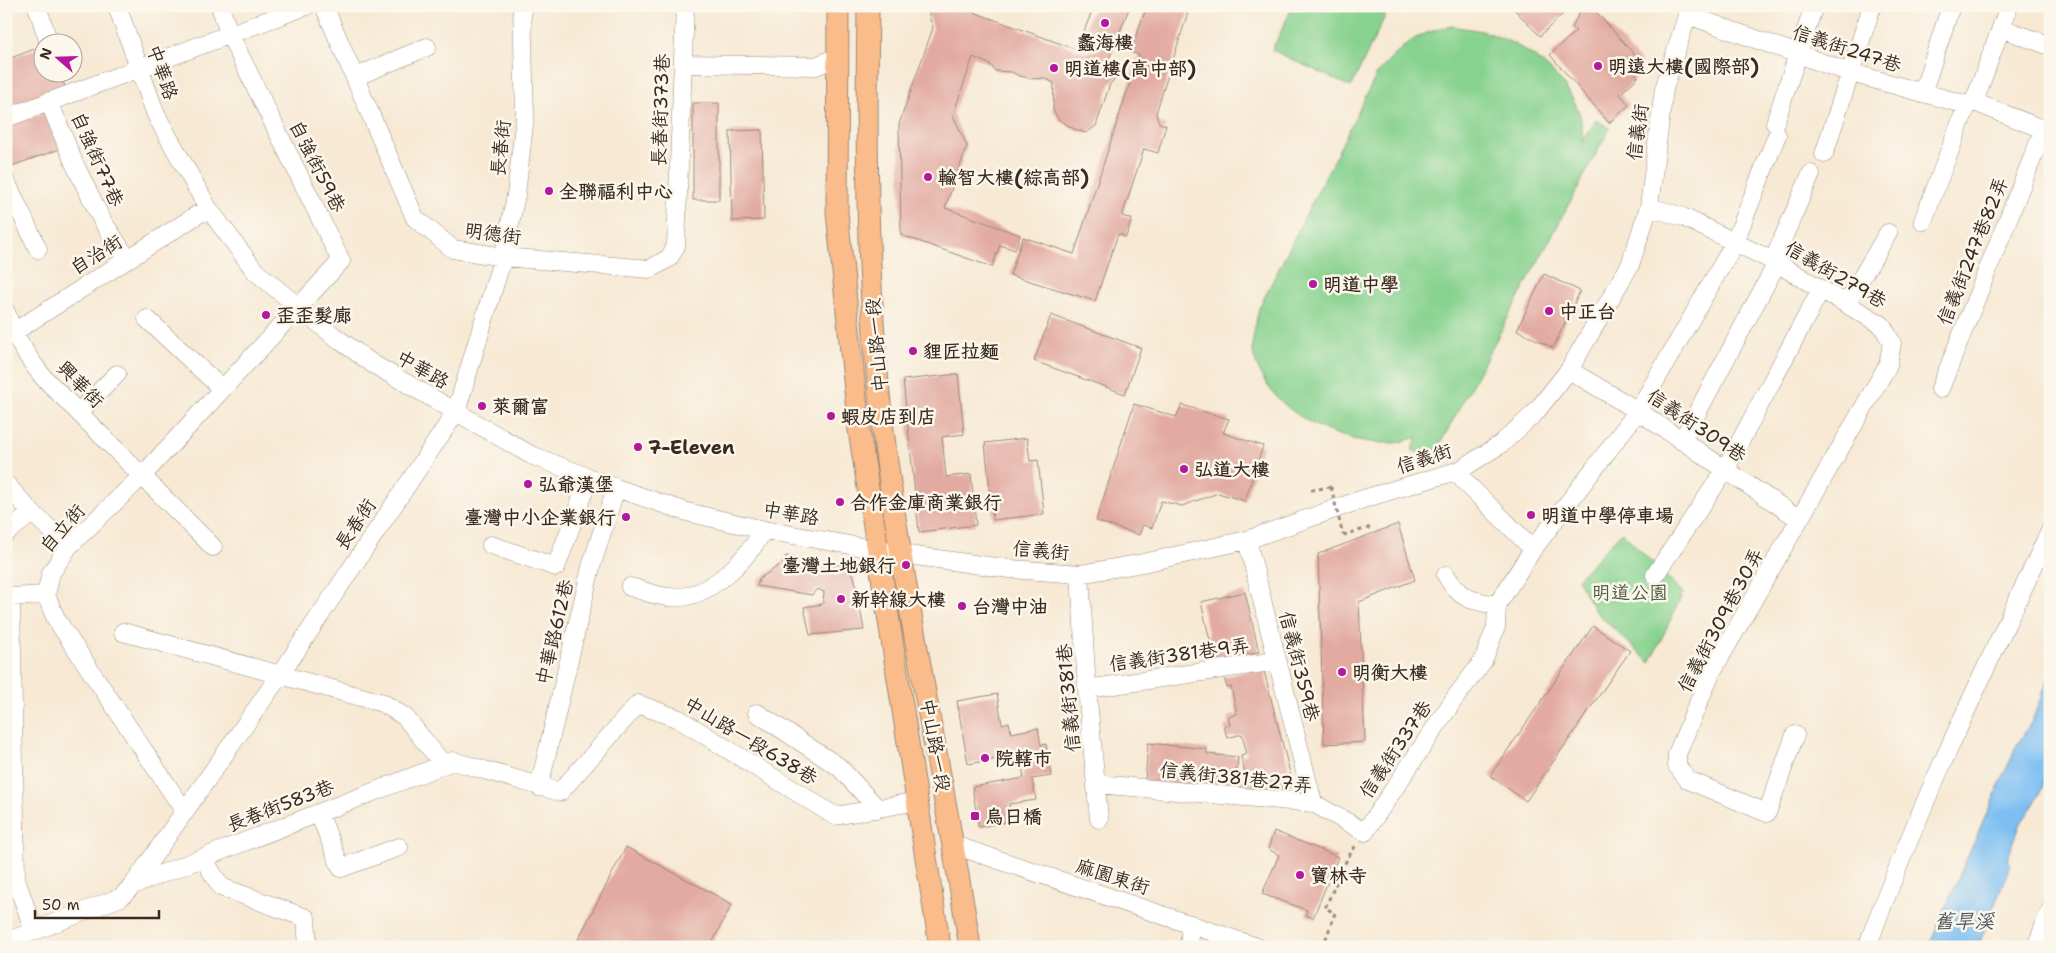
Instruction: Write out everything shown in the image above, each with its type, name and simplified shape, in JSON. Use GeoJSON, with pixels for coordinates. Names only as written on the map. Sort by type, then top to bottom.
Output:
{"type":"FeatureCollection","features":[{"type":"Feature","properties":{"kind":"main road","name":"中山路一段"},"geometry":{"type":"LineString","coordinates":[[838,6],[837,212],[859,430],[940,947]]}},
{"type":"Feature","properties":{"kind":"main road","name":"中山路一段"},"geometry":{"type":"LineString","coordinates":[[868,6],[867,206],[870,274],[883,429],[901,554],[954,845],[970,947]]}},
{"type":"Feature","properties":{"kind":"street"},"geometry":{"type":"LineString","coordinates":[[37,6],[45,32]]}},
{"type":"Feature","properties":{"kind":"street","name":"中華路"},"geometry":{"type":"LineString","coordinates":[[117,6],[156,115],[208,208],[256,272],[298,307],[373,364],[531,455],[616,488],[686,512],[764,530],[878,549]]}},
{"type":"Feature","properties":{"kind":"street"},"geometry":{"type":"LineString","coordinates":[[220,6],[229,33]]}},
{"type":"Feature","properties":{"kind":"street"},"geometry":{"type":"LineString","coordinates":[[6,118],[229,33],[306,6]]}},
{"type":"Feature","properties":{"kind":"street","name":"明德街"},"geometry":{"type":"LineString","coordinates":[[324,6],[415,218],[453,249],[503,257],[650,270],[669,258],[676,246]]}},
{"type":"Feature","properties":{"kind":"street","name":"長春街"},"geometry":{"type":"LineString","coordinates":[[6,942],[121,897],[133,885],[280,675],[456,412],[503,257],[516,196],[525,116],[522,6]]}},
{"type":"Feature","properties":{"kind":"street","name":"長春街373巷"},"geometry":{"type":"LineString","coordinates":[[676,246],[685,6]]}},
{"type":"Feature","properties":{"kind":"street","name":"信義街337巷"},"geometry":{"type":"LineString","coordinates":[[1365,832],[1455,698],[1483,661],[1496,627],[1497,605],[1533,549],[1638,411],[1734,244],[1776,129],[1814,6]]}},
{"type":"Feature","properties":{"kind":"street"},"geometry":{"type":"LineString","coordinates":[[1824,154],[1872,6]]}},
{"type":"Feature","properties":{"kind":"street"},"geometry":{"type":"LineString","coordinates":[[1922,94],[1951,6]]}},
{"type":"Feature","properties":{"kind":"street"},"geometry":{"type":"LineString","coordinates":[[1923,220],[2009,6]]}},
{"type":"Feature","properties":{"kind":"street","name":"信義街"},"geometry":{"type":"LineString","coordinates":[[878,549],[1010,569],[1080,574],[1143,563],[1247,540],[1363,499],[1460,470],[1501,444],[1535,413],[1569,370],[1630,265],[1649,208],[1664,89],[1689,11]]}},
{"type":"Feature","properties":{"kind":"street","name":"信義街247巷"},"geometry":{"type":"LineString","coordinates":[[1689,11],[1798,55],[1851,73],[1922,94],[1971,104],[2047,131]]}},
{"type":"Feature","properties":{"kind":"street"},"geometry":{"type":"LineString","coordinates":[[2001,28],[2050,46]]}},
{"type":"Feature","properties":{"kind":"street","name":"自強街59巷"},"geometry":{"type":"LineString","coordinates":[[229,33],[341,261],[298,307]]}},
{"type":"Feature","properties":{"kind":"street"},"geometry":{"type":"LineString","coordinates":[[355,77],[427,47]]}},
{"type":"Feature","properties":{"kind":"street"},"geometry":{"type":"LineString","coordinates":[[683,64],[816,66],[837,58]]}},
{"type":"Feature","properties":{"kind":"street","name":"自強街77巷"},"geometry":{"type":"LineString","coordinates":[[49,101],[74,164],[103,222],[128,259]]}},
{"type":"Feature","properties":{"kind":"street","name":"信義街247巷82弄"},"geometry":{"type":"LineString","coordinates":[[1940,389],[2047,131]]}},
{"type":"Feature","properties":{"kind":"street"},"geometry":{"type":"LineString","coordinates":[[1682,441],[1775,262],[1811,174]]}},
{"type":"Feature","properties":{"kind":"street"},"geometry":{"type":"LineString","coordinates":[[6,180],[38,249]]}},
{"type":"Feature","properties":{"kind":"street","name":"自治街"},"geometry":{"type":"LineString","coordinates":[[10,334],[208,208]]}},
{"type":"Feature","properties":{"kind":"street","name":"信義街279巷"},"geometry":{"type":"LineString","coordinates":[[1649,208],[1683,217],[1734,244],[1775,262],[1882,326],[1892,342],[1888,366],[1798,519]]}},
{"type":"Feature","properties":{"kind":"street"},"geometry":{"type":"LineString","coordinates":[[1846,304],[1888,233]]}},
{"type":"Feature","properties":{"kind":"street"},"geometry":{"type":"LineString","coordinates":[[1655,575],[1725,470],[1821,289]]}},
{"type":"Feature","properties":{"kind":"street","name":"自立街"},"geometry":{"type":"LineString","coordinates":[[46,595],[51,573],[69,546],[142,476],[298,307]]}},
{"type":"Feature","properties":{"kind":"street","name":"興華街"},"geometry":{"type":"LineString","coordinates":[[6,312],[10,334],[44,377],[213,547]]}},
{"type":"Feature","properties":{"kind":"street"},"geometry":{"type":"LineString","coordinates":[[147,319],[222,389]]}},
{"type":"Feature","properties":{"kind":"street","name":"信義街309巷"},"geometry":{"type":"LineString","coordinates":[[1569,370],[1638,411],[1798,519]]}},
{"type":"Feature","properties":{"kind":"street"},"geometry":{"type":"LineString","coordinates":[[79,412],[117,374]]}},
{"type":"Feature","properties":{"kind":"street"},"geometry":{"type":"LineString","coordinates":[[1460,470],[1463,480],[1533,549]]}},
{"type":"Feature","properties":{"kind":"street"},"geometry":{"type":"LineString","coordinates":[[491,545],[556,567],[589,478]]}},
{"type":"Feature","properties":{"kind":"street"},"geometry":{"type":"LineString","coordinates":[[6,484],[32,513],[69,546]]}},
{"type":"Feature","properties":{"kind":"street","name":"中華路612巷"},"geometry":{"type":"LineString","coordinates":[[539,787],[592,567],[616,488]]}},
{"type":"Feature","properties":{"kind":"street"},"geometry":{"type":"LineString","coordinates":[[6,533],[32,513]]}},
{"type":"Feature","properties":{"kind":"street","name":"信義街309巷30弄"},"geometry":{"type":"LineString","coordinates":[[1795,735],[1767,813],[1688,780],[1677,766],[1677,754],[1710,675],[1798,519]]}},
{"type":"Feature","properties":{"kind":"street"},"geometry":{"type":"LineString","coordinates":[[630,587],[669,597],[698,592],[738,565],[752,550],[764,530]]}},
{"type":"Feature","properties":{"kind":"street"},"geometry":{"type":"LineString","coordinates":[[1867,947],[1887,892],[1977,688],[2050,531]]}},
{"type":"Feature","properties":{"kind":"street","name":"信義街359巷"},"geometry":{"type":"LineString","coordinates":[[1247,540],[1313,804]]}},
{"type":"Feature","properties":{"kind":"street","name":"信義街381巷"},"geometry":{"type":"LineString","coordinates":[[1080,574],[1087,688],[1099,819]]}},
{"type":"Feature","properties":{"kind":"street"},"geometry":{"type":"LineString","coordinates":[[1446,575],[1455,591],[1477,602],[1497,605]]}},
{"type":"Feature","properties":{"kind":"street"},"geometry":{"type":"LineString","coordinates":[[34,931],[16,880],[11,597],[46,595],[56,619],[185,812]]}},
{"type":"Feature","properties":{"kind":"street"},"geometry":{"type":"LineString","coordinates":[[122,632],[383,703],[404,717],[443,764],[453,761],[539,787]]}},
{"type":"Feature","properties":{"kind":"street","name":"信義街381巷9弄"},"geometry":{"type":"LineString","coordinates":[[1087,688],[1277,661]]}},
{"type":"Feature","properties":{"kind":"street","name":"中山路一段638巷"},"geometry":{"type":"LineString","coordinates":[[539,787],[560,792],[638,704],[678,719],[835,816],[918,801]]}},
{"type":"Feature","properties":{"kind":"street"},"geometry":{"type":"LineString","coordinates":[[757,713],[839,767],[878,809]]}},
{"type":"Feature","properties":{"kind":"street","name":"長春街583巷"},"geometry":{"type":"LineString","coordinates":[[133,885],[443,764]]}},
{"type":"Feature","properties":{"kind":"street","name":"信義街381巷27弄"},"geometry":{"type":"LineString","coordinates":[[1097,784],[1313,804],[1365,832]]}},
{"type":"Feature","properties":{"kind":"street"},"geometry":{"type":"LineString","coordinates":[[319,813],[341,868],[399,847]]}},
{"type":"Feature","properties":{"kind":"street","name":"麻園東街"},"geometry":{"type":"LineString","coordinates":[[954,845],[1257,947]]}},
{"type":"Feature","properties":{"kind":"street"},"geometry":{"type":"LineString","coordinates":[[203,858],[221,887],[306,918],[308,947]]}},
{"type":"Feature","properties":{"kind":"street"},"geometry":{"type":"LineString","coordinates":[[2036,947],[2050,912]]}},
{"type":"Feature","properties":{"kind":"street"},"geometry":{"type":"LineString","coordinates":[[1189,947],[1191,924]]}},
{"type":"Feature","properties":{"kind":"path"},"geometry":{"type":"LineString","coordinates":[[1311,490],[1331,487],[1344,535],[1372,527]]}},
{"type":"Feature","properties":{"kind":"path"},"geometry":{"type":"LineString","coordinates":[[1323,947],[1335,913],[1325,908],[1347,858],[1365,832]]}},
{"type":"Feature","properties":{"kind":"green space"},"geometry":{"type":"Polygon","coordinates":[[[1293,6],[1390,6],[1351,87],[1272,50],[1293,6]]]}},
{"type":"Feature","properties":{"kind":"green space"},"geometry":{"type":"Polygon","coordinates":[[[1452,26],[1491,34],[1519,47],[1544,65],[1566,88],[1574,101],[1580,115],[1583,142],[1596,120],[1610,128],[1432,459],[1412,450],[1418,437],[1395,443],[1371,442],[1350,438],[1309,422],[1290,409],[1274,394],[1262,377],[1254,357],[1253,345],[1259,308],[1377,74],[1394,55],[1410,42],[1427,33],[1452,26]]]}},
{"type":"Feature","properties":{"kind":"green space","name":"明道公園"},"geometry":{"type":"Polygon","coordinates":[[[1622,532],[1683,593],[1650,663],[1595,611],[1577,579],[1622,532]]]}},
{"type":"Feature","properties":{"kind":"water","name":"舊旱溪"},"geometry":{"type":"Polygon","coordinates":[[[2050,674],[2050,770],[2036,801],[2021,823],[2007,860],[2010,865],[1978,947],[1928,947],[2016,747],[2032,721],[2050,674]]]}},
{"type":"Feature","properties":{"kind":"building"},"geometry":{"type":"Polygon","coordinates":[[[929,6],[957,6],[1086,53],[1102,48],[1081,39],[1094,6],[1130,6],[1109,59],[1120,74],[1110,84],[1096,126],[1086,133],[1074,129],[1059,120],[1053,110],[1054,83],[1044,78],[1035,79],[1019,76],[1012,72],[995,71],[991,65],[973,57],[953,115],[967,146],[945,208],[1020,235],[1015,250],[1000,245],[992,267],[901,235],[899,124],[933,28],[929,16],[929,6]]]}},
{"type":"Feature","properties":{"kind":"building"},"geometry":{"type":"Polygon","coordinates":[[[1147,6],[1190,6],[1156,113],[1159,123],[1166,125],[1158,153],[1144,149],[1122,216],[1132,219],[1126,237],[1118,234],[1095,301],[1010,275],[1023,237],[1074,254],[1139,55],[1130,52],[1147,6]]]}},
{"type":"Feature","properties":{"kind":"building"},"geometry":{"type":"Polygon","coordinates":[[[1511,6],[1571,6],[1540,36],[1511,6]]]}},
{"type":"Feature","properties":{"kind":"building","name":"明遠大樓(國際部)"},"geometry":{"type":"Polygon","coordinates":[[[1583,6],[1591,6],[1641,62],[1633,70],[1638,77],[1620,94],[1629,105],[1609,123],[1550,55],[1576,31],[1572,27],[1583,6]]]}},
{"type":"Feature","properties":{"kind":"building"},"geometry":{"type":"Polygon","coordinates":[[[32,50],[32,82],[63,82],[66,90],[6,112],[6,60],[32,50]]]}},
{"type":"Feature","properties":{"kind":"building"},"geometry":{"type":"Polygon","coordinates":[[[693,103],[719,103],[719,200],[693,200],[693,103]]]}},
{"type":"Feature","properties":{"kind":"building"},"geometry":{"type":"Polygon","coordinates":[[[47,112],[60,149],[6,168],[6,126],[47,112]]]}},
{"type":"Feature","properties":{"kind":"building"},"geometry":{"type":"Polygon","coordinates":[[[762,130],[764,220],[732,221],[730,131],[762,130]]]}},
{"type":"Feature","properties":{"kind":"building","name":"中正台"},"geometry":{"type":"Polygon","coordinates":[[[1544,274],[1580,291],[1553,348],[1517,330],[1544,274]]]}},
{"type":"Feature","properties":{"kind":"building"},"geometry":{"type":"Polygon","coordinates":[[[1051,315],[1141,348],[1125,394],[1034,361],[1051,315]]]}},
{"type":"Feature","properties":{"kind":"building"},"geometry":{"type":"Polygon","coordinates":[[[958,374],[964,434],[942,437],[946,477],[971,474],[976,525],[919,532],[903,380],[958,374]]]}},
{"type":"Feature","properties":{"kind":"building","name":"弘道大樓"},"geometry":{"type":"Polygon","coordinates":[[[1134,404],[1176,417],[1182,405],[1229,419],[1223,433],[1263,446],[1245,501],[1218,493],[1182,506],[1161,501],[1152,528],[1143,525],[1139,535],[1096,521],[1134,404]]]}},
{"type":"Feature","properties":{"kind":"building"},"geometry":{"type":"Polygon","coordinates":[[[1027,438],[1030,461],[1038,460],[1044,514],[993,520],[985,443],[1027,438]]]}},
{"type":"Feature","properties":{"kind":"building","name":"明衡大樓"},"geometry":{"type":"Polygon","coordinates":[[[1398,524],[1415,580],[1359,602],[1365,742],[1324,744],[1318,554],[1398,524]]]}},
{"type":"Feature","properties":{"kind":"building","name":"新幹線大樓"},"geometry":{"type":"Polygon","coordinates":[[[786,556],[841,565],[854,576],[864,630],[810,635],[804,607],[823,604],[824,592],[817,589],[812,595],[757,586],[759,579],[784,562],[786,556]]]}},
{"type":"Feature","properties":{"kind":"building"},"geometry":{"type":"Polygon","coordinates":[[[1245,592],[1259,652],[1215,662],[1201,602],[1245,592]]]}},
{"type":"Feature","properties":{"kind":"building"},"geometry":{"type":"Polygon","coordinates":[[[1593,626],[1630,651],[1526,801],[1490,776],[1593,626]]]}},
{"type":"Feature","properties":{"kind":"building"},"geometry":{"type":"Polygon","coordinates":[[[1263,667],[1293,785],[1251,796],[1237,789],[1238,776],[1245,774],[1241,756],[1247,754],[1242,734],[1227,738],[1224,726],[1230,725],[1228,717],[1237,714],[1231,687],[1227,688],[1224,677],[1263,667]]]}},
{"type":"Feature","properties":{"kind":"building","name":"院轄市"},"geometry":{"type":"Polygon","coordinates":[[[997,694],[1002,724],[1009,722],[1011,733],[1038,728],[1041,745],[1046,744],[1051,776],[1032,779],[1036,800],[1009,804],[1012,821],[979,827],[972,787],[1024,778],[1020,755],[968,764],[957,701],[997,694]]]}},
{"type":"Feature","properties":{"kind":"building"},"geometry":{"type":"Polygon","coordinates":[[[1148,743],[1207,749],[1207,754],[1238,757],[1235,790],[1145,782],[1148,743]]]}},
{"type":"Feature","properties":{"kind":"building","name":"寶林寺"},"geometry":{"type":"Polygon","coordinates":[[[1274,831],[1338,857],[1313,918],[1306,915],[1307,910],[1262,894],[1279,855],[1268,849],[1274,831]]]}},
{"type":"Feature","properties":{"kind":"building"},"geometry":{"type":"Polygon","coordinates":[[[626,847],[732,904],[710,947],[574,947],[626,847]]]}},
{"type":"Feature","properties":{"kind":"place","name":"蠡海樓"},"geometry":{"type":"Point","coordinates":[1105,23]}},
{"type":"Feature","properties":{"kind":"place","name":"明遠大樓(國際部)"},"geometry":{"type":"Point","coordinates":[1598,66]}},
{"type":"Feature","properties":{"kind":"place","name":"明道樓(高中部)"},"geometry":{"type":"Point","coordinates":[1054,68]}},
{"type":"Feature","properties":{"kind":"place","name":"輸智大樓(綜高部)"},"geometry":{"type":"Point","coordinates":[928,177]}},
{"type":"Feature","properties":{"kind":"place","name":"全聯福利中心"},"geometry":{"type":"Point","coordinates":[549,191]}},
{"type":"Feature","properties":{"kind":"place","name":"明道中學"},"geometry":{"type":"Point","coordinates":[1313,284]}},
{"type":"Feature","properties":{"kind":"place","name":"中正台"},"geometry":{"type":"Point","coordinates":[1549,311]}},
{"type":"Feature","properties":{"kind":"place","name":"歪歪髮廊"},"geometry":{"type":"Point","coordinates":[266,315]}},
{"type":"Feature","properties":{"kind":"place","name":"貍匠拉麵"},"geometry":{"type":"Point","coordinates":[913,351]}},
{"type":"Feature","properties":{"kind":"place","name":"萊爾富"},"geometry":{"type":"Point","coordinates":[482,406]}},
{"type":"Feature","properties":{"kind":"place","name":"蝦皮店到店"},"geometry":{"type":"Point","coordinates":[831,416]}},
{"type":"Feature","properties":{"kind":"place","name":"7-Eleven"},"geometry":{"type":"Point","coordinates":[638,447]}},
{"type":"Feature","properties":{"kind":"place","name":"弘道大樓"},"geometry":{"type":"Point","coordinates":[1184,469]}},
{"type":"Feature","properties":{"kind":"place","name":"弘爺漢堡"},"geometry":{"type":"Point","coordinates":[528,484]}},
{"type":"Feature","properties":{"kind":"place","name":"合作金庫商業銀行"},"geometry":{"type":"Point","coordinates":[840,502]}},
{"type":"Feature","properties":{"kind":"place","name":"明道中學停車場"},"geometry":{"type":"Point","coordinates":[1531,515]}},
{"type":"Feature","properties":{"kind":"place","name":"臺灣中小企業銀行"},"geometry":{"type":"Point","coordinates":[626,517]}},
{"type":"Feature","properties":{"kind":"place","name":"臺灣土地銀行"},"geometry":{"type":"Point","coordinates":[906,565]}},
{"type":"Feature","properties":{"kind":"place","name":"新幹線大樓"},"geometry":{"type":"Point","coordinates":[841,599]}},
{"type":"Feature","properties":{"kind":"place","name":"台灣中油"},"geometry":{"type":"Point","coordinates":[962,606]}},
{"type":"Feature","properties":{"kind":"place","name":"明衡大樓"},"geometry":{"type":"Point","coordinates":[1342,672]}},
{"type":"Feature","properties":{"kind":"place","name":"院轄市"},"geometry":{"type":"Point","coordinates":[985,758]}},
{"type":"Feature","properties":{"kind":"place","name":"烏日橋"},"geometry":{"type":"Point","coordinates":[975,816]}},
{"type":"Feature","properties":{"kind":"place","name":"寶林寺"},"geometry":{"type":"Point","coordinates":[1300,875]}}]}
